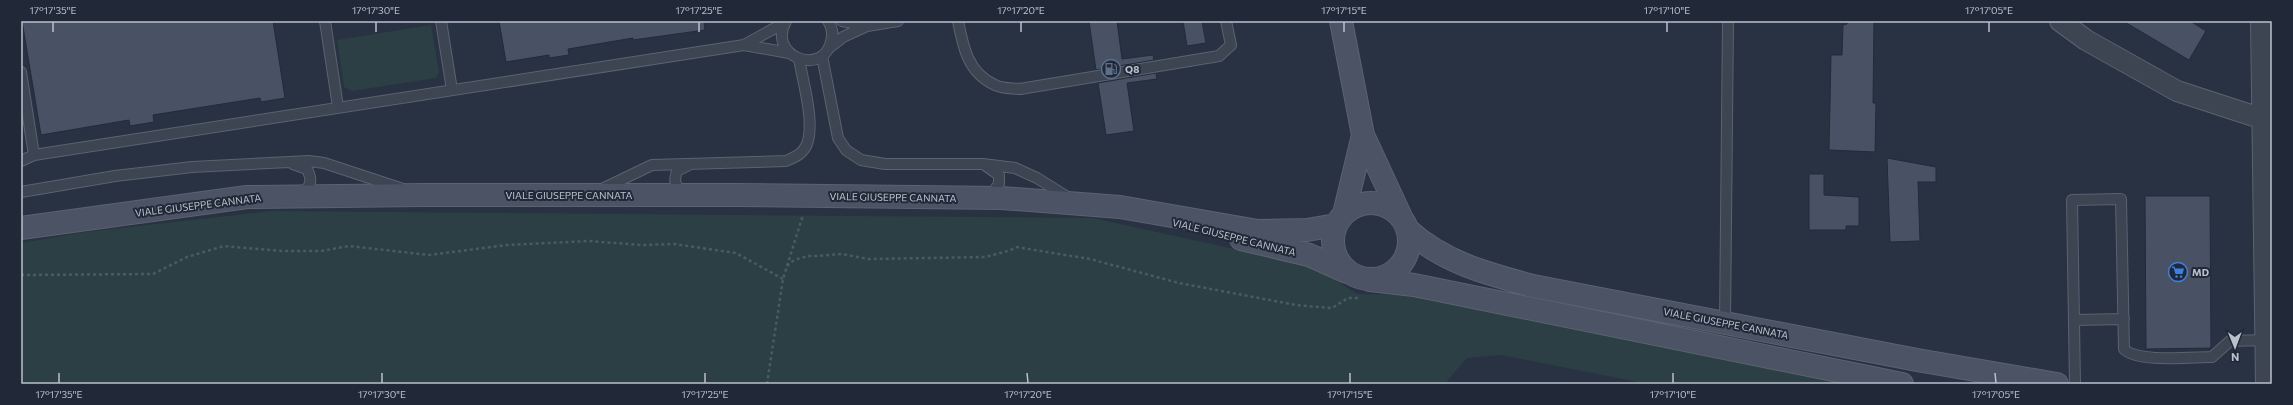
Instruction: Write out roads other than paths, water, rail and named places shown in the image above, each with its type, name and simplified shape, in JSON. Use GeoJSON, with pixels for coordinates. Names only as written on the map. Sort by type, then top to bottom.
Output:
{"type":"FeatureCollection","features":[{"type":"Feature","properties":{"kind":"street"},"geometry":{"type":"LineString","coordinates":[[1341,21],[1363,135],[1404,223],[1410,241],[1408,253],[1402,264],[1393,273],[1382,278],[1367,289]]}},
{"type":"Feature","properties":{"kind":"street"},"geometry":{"type":"LineString","coordinates":[[2060,21],[2086,40],[2177,90],[2263,119]]}},
{"type":"Feature","properties":{"kind":"street"},"geometry":{"type":"LineString","coordinates":[[2261,21],[2268,244],[2268,351],[2266,384]]}},
{"type":"Feature","properties":{"kind":"street"},"geometry":{"type":"LineString","coordinates":[[1363,135],[1340,219],[1333,237],[1334,250],[1339,262],[1347,272],[1358,277],[1367,289]]}},
{"type":"Feature","properties":{"kind":"street","name":"VIALE GIUSEPPE CANNATA"},"geometry":{"type":"LineString","coordinates":[[21,228],[247,197],[422,195],[692,195],[988,198],[1120,207],[1258,231],[1307,230],[1340,219]]}},
{"type":"Feature","properties":{"kind":"street"},"geometry":{"type":"LineString","coordinates":[[1340,219],[1354,207],[1367,203],[1379,204],[1391,209],[1404,223]]}},
{"type":"Feature","properties":{"kind":"street","name":"VIALE GIUSEPPE CANNATA"},"geometry":{"type":"LineString","coordinates":[[1120,207],[1309,256],[1347,272]]}},
{"type":"Feature","properties":{"kind":"street","name":"VIALE GIUSEPPE CANNATA"},"geometry":{"type":"LineString","coordinates":[[1404,223],[1423,243],[1456,261],[1489,274],[1534,286],[1978,371],[2057,384]]}},
{"type":"Feature","properties":{"kind":"street"},"geometry":{"type":"LineString","coordinates":[[1367,289],[1414,285],[1902,384]]}},
{"type":"Feature","properties":{"kind":"lane"},"geometry":{"type":"LineString","coordinates":[[325,21],[338,107]]}},
{"type":"Feature","properties":{"kind":"lane"},"geometry":{"type":"LineString","coordinates":[[441,21],[452,90]]}},
{"type":"Feature","properties":{"kind":"lane"},"geometry":{"type":"LineString","coordinates":[[828,21],[832,31],[829,48]]}},
{"type":"Feature","properties":{"kind":"lane"},"geometry":{"type":"LineString","coordinates":[[842,21],[868,26]]}},
{"type":"Feature","properties":{"kind":"lane"},"geometry":{"type":"LineString","coordinates":[[21,161],[34,155],[744,45],[789,53],[800,59],[815,59],[822,56],[829,48],[843,37],[868,26],[898,21]]}},
{"type":"Feature","properties":{"kind":"lane"},"geometry":{"type":"LineString","coordinates":[[958,21],[964,49],[974,70],[996,86],[1020,89],[1219,56],[1231,45],[1226,21]]}},
{"type":"Feature","properties":{"kind":"lane"},"geometry":{"type":"LineString","coordinates":[[1725,323],[1728,21]]}},
{"type":"Feature","properties":{"kind":"lane"},"geometry":{"type":"LineString","coordinates":[[744,45],[785,22]]}},
{"type":"Feature","properties":{"kind":"lane"},"geometry":{"type":"LineString","coordinates":[[785,22],[782,39],[789,53]]}},
{"type":"Feature","properties":{"kind":"lane"},"geometry":{"type":"LineString","coordinates":[[822,56],[838,138],[846,150],[861,160],[885,164],[983,164],[1015,168],[1037,178],[1078,204]]}},
{"type":"Feature","properties":{"kind":"lane"},"geometry":{"type":"LineString","coordinates":[[588,195],[652,165],[786,161],[799,156],[807,145],[810,128],[800,59]]}},
{"type":"Feature","properties":{"kind":"lane"},"geometry":{"type":"LineString","coordinates":[[21,72],[34,155]]}},
{"type":"Feature","properties":{"kind":"lane"},"geometry":{"type":"LineString","coordinates":[[21,152],[34,155]]}},
{"type":"Feature","properties":{"kind":"lane"},"geometry":{"type":"LineString","coordinates":[[21,192],[176,169],[309,161],[324,163],[422,195]]}},
{"type":"Feature","properties":{"kind":"lane"},"geometry":{"type":"LineString","coordinates":[[273,162],[299,164],[306,168],[311,182],[308,189],[297,196]]}},
{"type":"Feature","properties":{"kind":"lane"},"geometry":{"type":"LineString","coordinates":[[692,195],[679,191],[674,177],[677,171],[694,163]]}},
{"type":"Feature","properties":{"kind":"lane"},"geometry":{"type":"LineString","coordinates":[[983,164],[998,175],[999,184],[996,191],[988,198]]}},
{"type":"Feature","properties":{"kind":"lane"},"geometry":{"type":"LineString","coordinates":[[2075,384],[2072,200],[2121,199],[2124,349],[2129,354],[2140,357],[2212,357],[2230,341],[2268,351]]}},
{"type":"Feature","properties":{"kind":"lane"},"geometry":{"type":"LineString","coordinates":[[2074,320],[2124,319]]}},
{"type":"Feature","properties":{"kind":"place","name":"Q8"},"geometry":{"type":"Point","coordinates":[1111,69]}},
{"type":"Feature","properties":{"kind":"place","name":"MD"},"geometry":{"type":"Point","coordinates":[2178,272]}}]}
